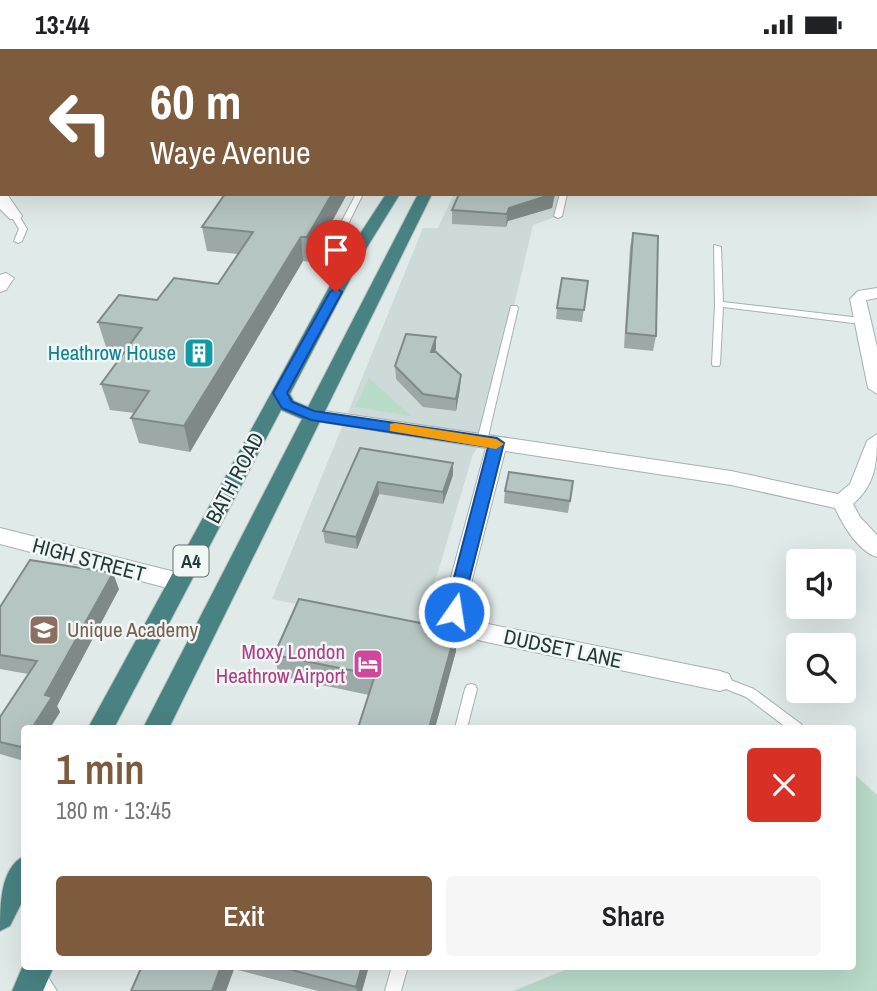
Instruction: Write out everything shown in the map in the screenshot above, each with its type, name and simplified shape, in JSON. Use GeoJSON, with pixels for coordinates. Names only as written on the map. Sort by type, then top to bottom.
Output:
{"type":"FeatureCollection","features":[{"type":"Feature","properties":{"kind":"highway","name":"BATH ROAD"},"geometry":{"type":"LineString","coordinates":[[103,725],[358,249],[392,196]]}},
{"type":"Feature","properties":{"kind":"highway","name":"BATH ROAD"},"geometry":{"type":"LineString","coordinates":[[157,725],[311,415],[424,196]]}},
{"type":"Feature","properties":{"kind":"highway"},"geometry":{"type":"LineString","coordinates":[[280,393],[287,405],[311,415]]}},
{"type":"Feature","properties":{"kind":"highway"},"geometry":{"type":"LineString","coordinates":[[0,916],[21,876]]}},
{"type":"Feature","properties":{"kind":"street"},"geometry":{"type":"LineString","coordinates":[[1,196],[5,206],[15,216]]}},
{"type":"Feature","properties":{"kind":"street"},"geometry":{"type":"LineString","coordinates":[[877,293],[864,294],[858,299],[877,388]]}},
{"type":"Feature","properties":{"kind":"street"},"geometry":{"type":"LineString","coordinates":[[311,415],[731,478],[842,502]]}},
{"type":"Feature","properties":{"kind":"street"},"geometry":{"type":"LineString","coordinates":[[842,502],[859,488],[877,441]]}},
{"type":"Feature","properties":{"kind":"street","name":"DUDSET LANE"},"geometry":{"type":"LineString","coordinates":[[489,442],[455,603],[454,612],[458,619],[465,626],[482,632],[720,681]]}},
{"type":"Feature","properties":{"kind":"street"},"geometry":{"type":"LineString","coordinates":[[842,502],[852,522],[877,549]]}},
{"type":"Feature","properties":{"kind":"street","name":"HIGH STREET"},"geometry":{"type":"LineString","coordinates":[[0,536],[179,582]]}},
{"type":"Feature","properties":{"kind":"lane"},"geometry":{"type":"LineString","coordinates":[[358,249],[346,248],[338,236],[359,196]]}},
{"type":"Feature","properties":{"kind":"lane"},"geometry":{"type":"LineString","coordinates":[[558,216],[563,196]]}},
{"type":"Feature","properties":{"kind":"lane"},"geometry":{"type":"LineString","coordinates":[[15,216],[22,224],[18,241]]}},
{"type":"Feature","properties":{"kind":"lane"},"geometry":{"type":"LineString","coordinates":[[716,364],[719,304],[717,247]]}},
{"type":"Feature","properties":{"kind":"lane"},"geometry":{"type":"LineString","coordinates":[[719,304],[861,321]]}},
{"type":"Feature","properties":{"kind":"lane"},"geometry":{"type":"LineString","coordinates":[[489,442],[514,308]]}},
{"type":"Feature","properties":{"kind":"lane","name":"DUDSET LANE"},"geometry":{"type":"LineString","coordinates":[[720,681],[750,694],[793,725]]}},
{"type":"Feature","properties":{"kind":"lane"},"geometry":{"type":"LineString","coordinates":[[462,725],[471,689]]}},
{"type":"Feature","properties":{"kind":"lane"},"geometry":{"type":"LineString","coordinates":[[393,991],[399,970]]}},
{"type":"Feature","properties":{"kind":"shaded area"},"geometry":{"type":"Polygon","coordinates":[[[453,196],[563,196],[558,216],[533,225],[482,441],[473,454],[421,629],[272,599],[423,228],[438,228],[453,196]]]}},
{"type":"Feature","properties":{"kind":"green space"},"geometry":{"type":"Polygon","coordinates":[[[369,378],[411,416],[355,407],[369,378]]]}},
{"type":"Feature","properties":{"kind":"green space"},"geometry":{"type":"Polygon","coordinates":[[[856,776],[877,795],[877,991],[513,991],[565,970],[856,970],[856,776]]]}},
{"type":"Feature","properties":{"kind":"building"},"geometry":{"type":"Polygon","coordinates":[[[224,196],[331,196],[307,237],[301,237],[184,426],[131,418],[149,391],[101,384],[142,328],[98,322],[119,295],[157,300],[174,278],[218,284],[253,232],[202,227],[224,196]]]}},
{"type":"Feature","properties":{"kind":"building"},"geometry":{"type":"Polygon","coordinates":[[[458,196],[547,196],[509,208],[507,214],[452,210],[458,196]]]}},
{"type":"Feature","properties":{"kind":"building"},"geometry":{"type":"Polygon","coordinates":[[[633,233],[658,236],[656,336],[626,333],[633,233]]]}},
{"type":"Feature","properties":{"kind":"building"},"geometry":{"type":"Polygon","coordinates":[[[562,278],[588,281],[584,310],[557,308],[562,278]]]}},
{"type":"Feature","properties":{"kind":"building"},"geometry":{"type":"Polygon","coordinates":[[[406,334],[436,337],[431,352],[436,352],[461,375],[456,399],[423,394],[395,366],[406,334]]]}},
{"type":"Feature","properties":{"kind":"building"},"geometry":{"type":"Polygon","coordinates":[[[360,448],[453,463],[443,492],[378,482],[356,537],[323,531],[360,448]]]}},
{"type":"Feature","properties":{"kind":"building"},"geometry":{"type":"Polygon","coordinates":[[[509,472],[573,481],[570,501],[505,491],[509,472]]]}},
{"type":"Feature","properties":{"kind":"building"},"geometry":{"type":"Polygon","coordinates":[[[30,560],[113,573],[45,695],[52,697],[34,725],[21,725],[21,747],[0,742],[0,717],[37,661],[0,655],[0,607],[30,560]]]}},
{"type":"Feature","properties":{"kind":"building","name":"Moxy London Heathrow Airport"},"geometry":{"type":"Polygon","coordinates":[[[299,599],[456,630],[430,725],[359,725],[375,675],[274,655],[299,599]]]}},
{"type":"Feature","properties":{"kind":"building"},"geometry":{"type":"Polygon","coordinates":[[[140,970],[220,970],[212,991],[131,991],[140,970]]]}},
{"type":"Feature","properties":{"kind":"building"},"geometry":{"type":"Polygon","coordinates":[[[292,970],[361,970],[356,987],[292,970]]]}},
{"type":"Feature","properties":{"kind":"slow traffic"},"geometry":{"type":"LineString","coordinates":[[395,428],[496,444]]}},
{"type":"Feature","properties":{"kind":"place","name":"Heathrow House"},"geometry":{"type":"Point","coordinates":[199,353]}},
{"type":"Feature","properties":{"kind":"place","name":"Unique Academy"},"geometry":{"type":"Point","coordinates":[44,630]}},
{"type":"Feature","properties":{"kind":"place","name":"Moxy London Heathrow Airport"},"geometry":{"type":"Point","coordinates":[368,664]}},
{"type":"Feature","properties":{"kind":"route"},"geometry":{"type":"LineString","coordinates":[[336,292],[280,393],[287,405],[300,413],[311,415],[497,443],[454,612]]}}]}
